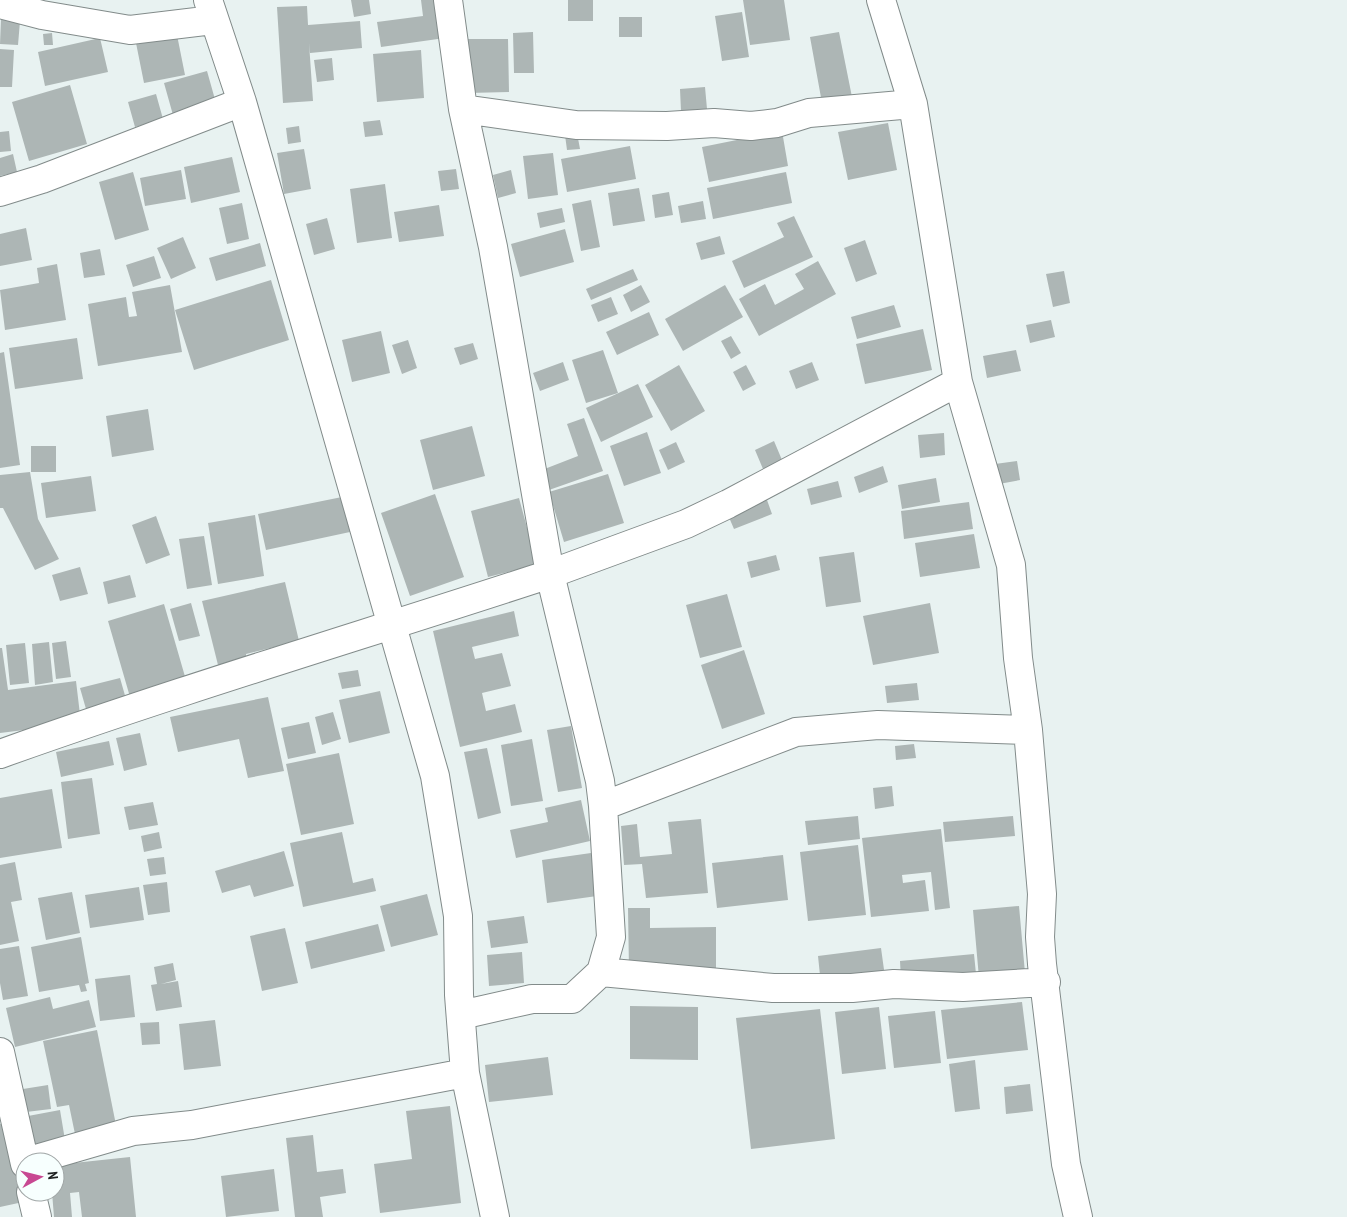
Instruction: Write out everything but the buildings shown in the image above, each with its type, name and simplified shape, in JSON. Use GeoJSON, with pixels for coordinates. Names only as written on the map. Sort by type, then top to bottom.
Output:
{"type":"FeatureCollection","features":[{"type":"Feature","properties":{"kind":"street"},"geometry":{"type":"LineString","coordinates":[[448,0],[463,109],[493,247],[550,574],[600,781],[611,937],[600,972],[572,999],[532,999],[461,1015]]}},
{"type":"Feature","properties":{"kind":"street"},"geometry":{"type":"LineString","coordinates":[[881,0],[913,104],[958,382],[1011,566],[1018,658],[1028,730],[1042,894],[1040,937],[1066,1164],[1078,1217]]}},
{"type":"Feature","properties":{"kind":"street"},"geometry":{"type":"LineString","coordinates":[[0,4],[42,15],[130,30],[211,10],[242,102],[435,776],[458,916],[465,1073],[495,1217]]}},
{"type":"Feature","properties":{"kind":"street"},"geometry":{"type":"LineString","coordinates":[[0,192],[42,179],[242,102]]}},
{"type":"Feature","properties":{"kind":"street"},"geometry":{"type":"LineString","coordinates":[[463,109],[576,125],[667,126],[714,123],[752,126],[777,123],[809,113],[913,104]]}},
{"type":"Feature","properties":{"kind":"street"},"geometry":{"type":"LineString","coordinates":[[0,754],[136,705],[550,574],[694,520],[958,382]]}},
{"type":"Feature","properties":{"kind":"street"},"geometry":{"type":"LineString","coordinates":[[603,806],[796,732],[878,725],[1028,730]]}},
{"type":"Feature","properties":{"kind":"street"},"geometry":{"type":"LineString","coordinates":[[600,972],[773,988],[852,988],[894,984],[963,988],[1046,982]]}},
{"type":"Feature","properties":{"kind":"street"},"geometry":{"type":"LineString","coordinates":[[0,1052],[23,1152]]}},
{"type":"Feature","properties":{"kind":"street"},"geometry":{"type":"LineString","coordinates":[[62,1152],[133,1131],[192,1125],[465,1073]]}},
{"type":"Feature","properties":{"kind":"street"},"geometry":{"type":"LineString","coordinates":[[34,1202],[37,1217]]}}]}
